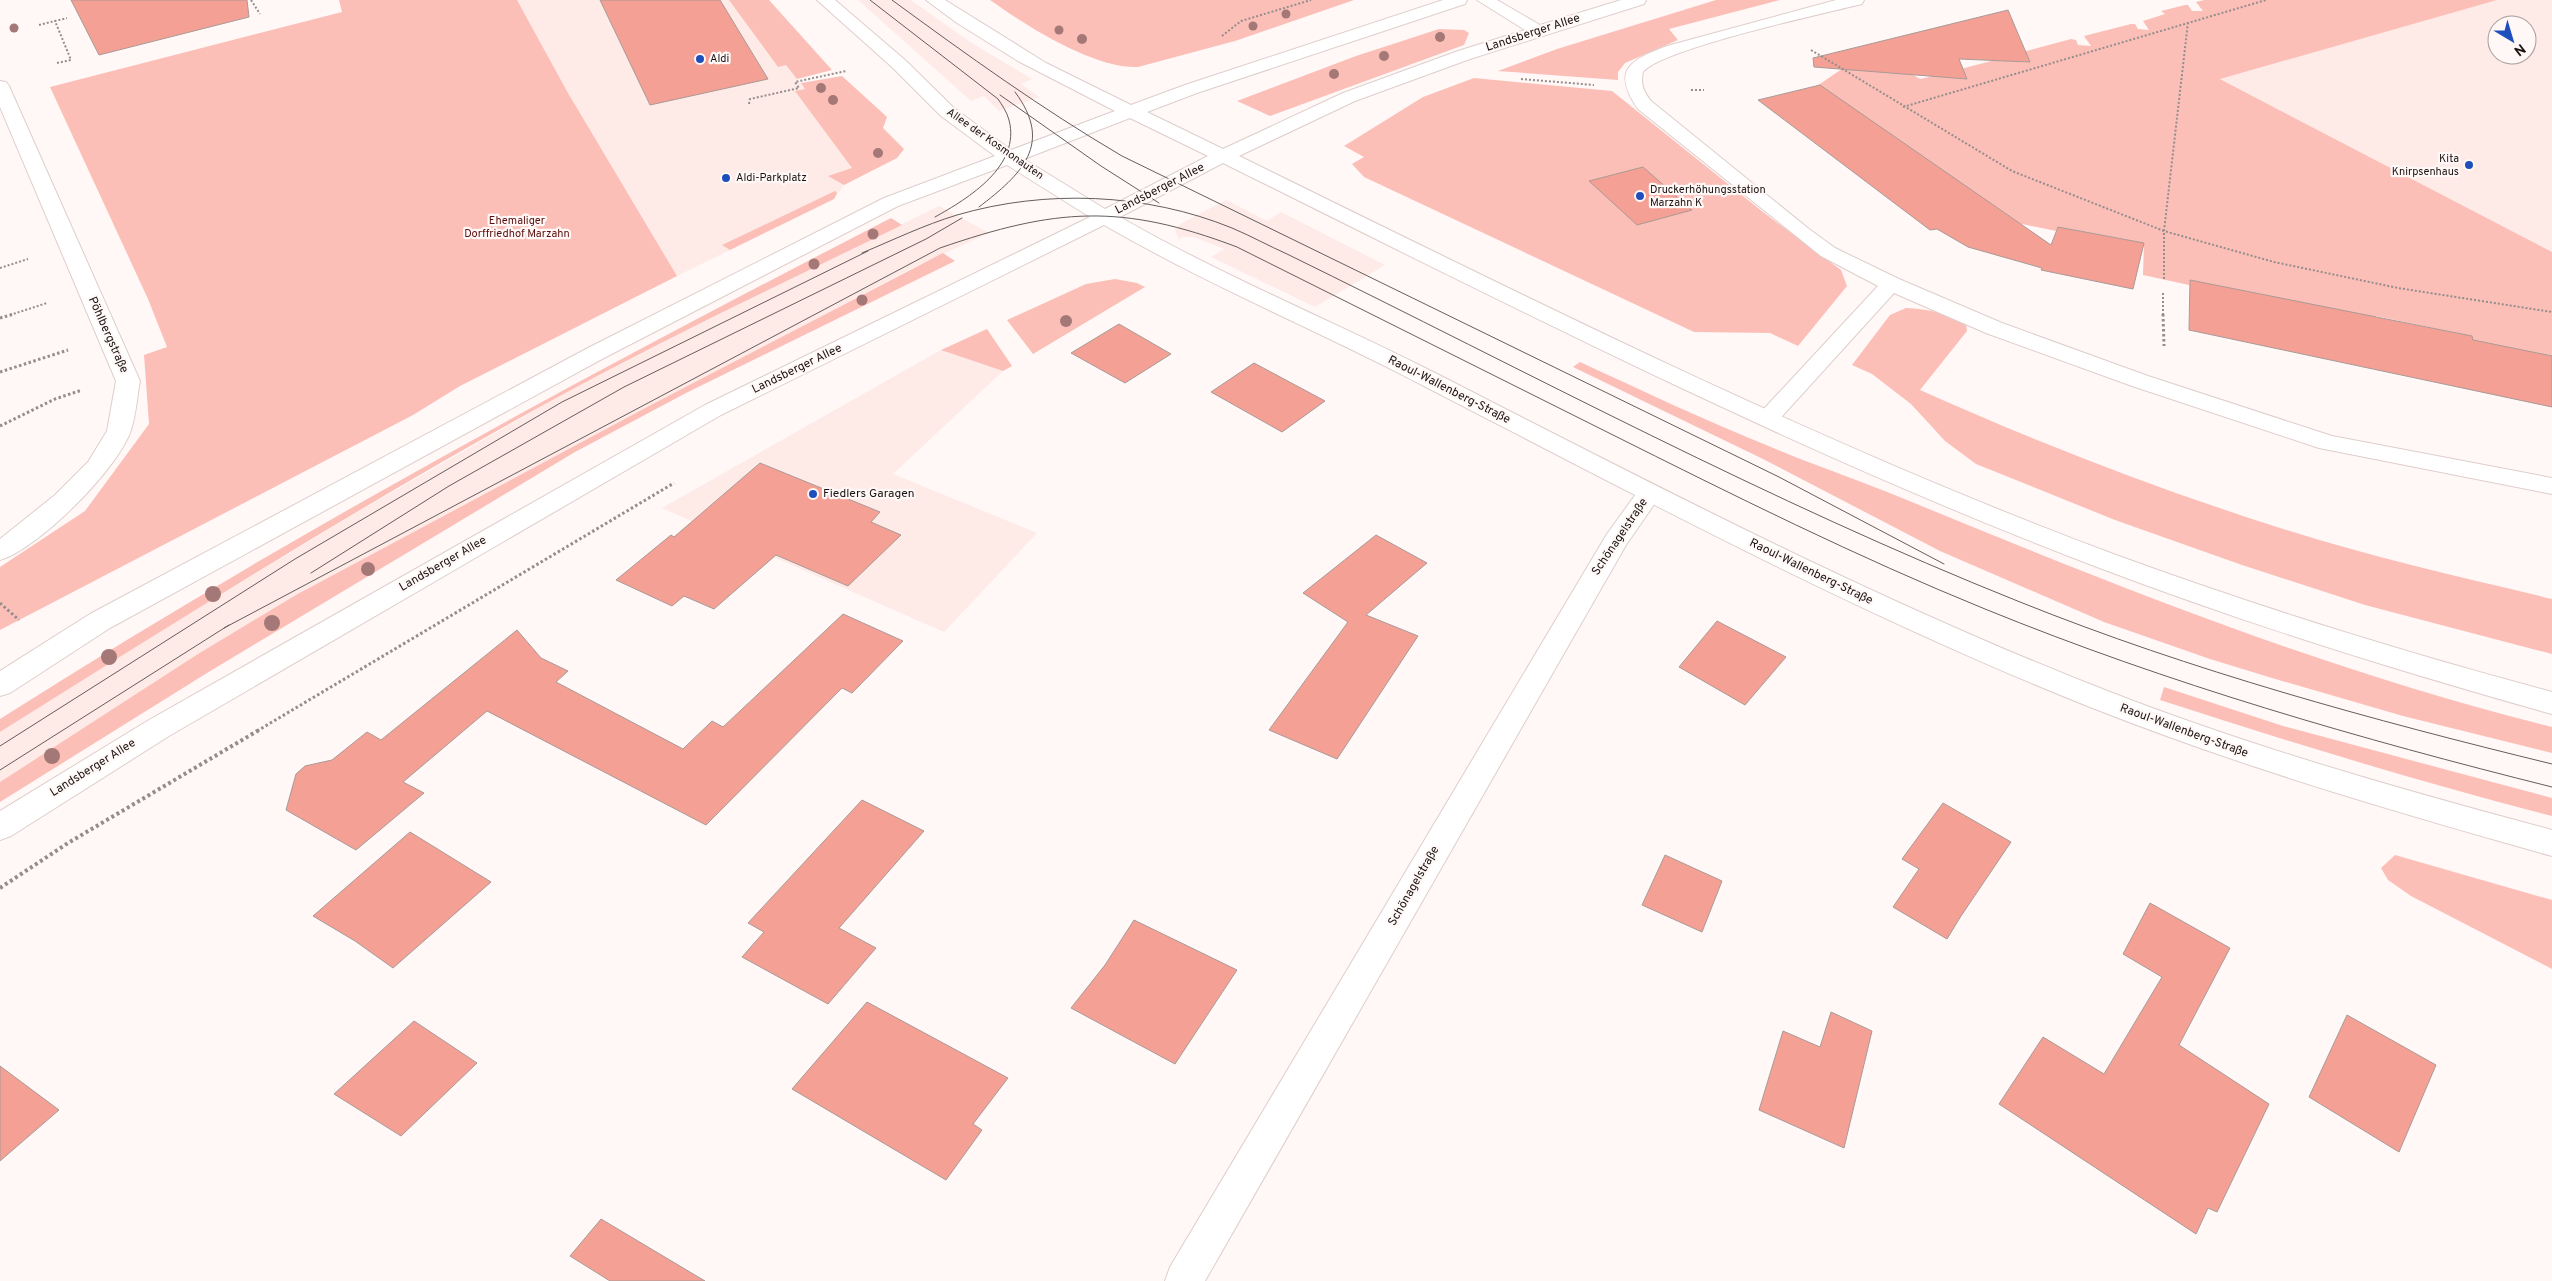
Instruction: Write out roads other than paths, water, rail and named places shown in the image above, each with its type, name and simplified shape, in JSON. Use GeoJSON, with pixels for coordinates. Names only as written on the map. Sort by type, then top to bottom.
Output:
{"type":"FeatureCollection","features":[{"type":"Feature","properties":{"kind":"main road","name":"Allee der Kosmonauten"},"geometry":{"type":"LineString","coordinates":[[825,0],[894,60],[952,115],[1009,156],[1105,217]]}},
{"type":"Feature","properties":{"kind":"main road"},"geometry":{"type":"LineString","coordinates":[[934,0],[990,38],[1057,77],[1132,111],[1492,288],[1842,452],[2042,536],[2206,598],[2408,664],[2552,703]]}},
{"type":"Feature","properties":{"kind":"main road"},"geometry":{"type":"LineString","coordinates":[[0,685],[100,621],[594,354],[891,202],[1009,156],[1274,60],[1459,0]]}},
{"type":"Feature","properties":{"kind":"main road"},"geometry":{"type":"LineString","coordinates":[[1485,0],[1538,30]]}},
{"type":"Feature","properties":{"kind":"main road","name":"Landsberger Allee"},"geometry":{"type":"LineString","coordinates":[[0,826],[159,728],[684,425],[1105,217],[1224,156],[1349,97],[1538,30],[1638,0]]}},
{"type":"Feature","properties":{"kind":"main road"},"geometry":{"type":"LineString","coordinates":[[1856,0],[1657,54],[1638,66],[1632,80],[1633,88],[1644,105],[1828,252],[1891,284],[1994,328],[2140,382],[2328,443],[2552,486]]}},
{"type":"Feature","properties":{"kind":"main road","name":"Pöhlbergstraße"},"geometry":{"type":"LineString","coordinates":[[0,86],[128,381],[119,430],[97,467],[64,501],[24,535],[0,550]]}},
{"type":"Feature","properties":{"kind":"main road","name":"Raoul-Wallenberg-Straße"},"geometry":{"type":"LineString","coordinates":[[1105,217],[1180,259],[1419,374],[1650,494],[1890,610],[2097,699],[2228,748],[2312,775],[2552,843]]}},
{"type":"Feature","properties":{"kind":"main road"},"geometry":{"type":"LineString","coordinates":[[1768,418],[1891,284]]}},
{"type":"Feature","properties":{"kind":"main road","name":"Schönagelstraße"},"geometry":{"type":"LineString","coordinates":[[1184,1281],[1616,540],[1650,494]]}},
{"type":"Feature","properties":{"kind":"tram line"},"geometry":{"type":"LineString","coordinates":[[870,0],[998,99],[1009,120],[1011,137],[1007,152],[1000,166],[977,190],[935,217]]}},
{"type":"Feature","properties":{"kind":"tram line"},"geometry":{"type":"LineString","coordinates":[[892,0],[1034,100],[1122,156],[1779,477],[1944,564]]}},
{"type":"Feature","properties":{"kind":"tram line"},"geometry":{"type":"LineString","coordinates":[[1015,92],[1027,114]]}},
{"type":"Feature","properties":{"kind":"tram line"},"geometry":{"type":"LineString","coordinates":[[1000,95],[1027,114]]}},
{"type":"Feature","properties":{"kind":"tram line"},"geometry":{"type":"LineString","coordinates":[[979,207],[1020,170],[1028,157],[1032,143],[1032,127],[1027,114]]}},
{"type":"Feature","properties":{"kind":"tram line"},"geometry":{"type":"LineString","coordinates":[[1027,114],[1101,166],[1159,203]]}},
{"type":"Feature","properties":{"kind":"tram line"},"geometry":{"type":"LineString","coordinates":[[862,253],[957,215],[1025,201],[1060,198],[1131,202],[1199,216],[1232,228],[1287,254],[1742,479],[1926,563],[2020,602],[2085,627],[2216,672],[2350,712],[2552,764]]}},
{"type":"Feature","properties":{"kind":"tram line"},"geometry":{"type":"LineString","coordinates":[[226,627],[940,248],[1019,225],[1054,219],[1088,216],[1123,217],[1158,223],[1237,247],[1749,502],[1842,547],[1985,609],[2124,662],[2195,686],[2337,729],[2552,787]]}},
{"type":"Feature","properties":{"kind":"tram line"},"geometry":{"type":"LineString","coordinates":[[311,573],[449,486],[624,387],[926,239],[962,218]]}},
{"type":"Feature","properties":{"kind":"tram line"},"geometry":{"type":"LineString","coordinates":[[0,746],[295,559],[562,402],[868,251]]}},
{"type":"Feature","properties":{"kind":"tram line"},"geometry":{"type":"LineString","coordinates":[[226,627],[229,625]]}},
{"type":"Feature","properties":{"kind":"tram line"},"geometry":{"type":"LineString","coordinates":[[0,770],[226,627]]}},
{"type":"Feature","properties":{"kind":"place","name":"Aldi"},"geometry":{"type":"Point","coordinates":[700,59]}},
{"type":"Feature","properties":{"kind":"place","name":"Kita Knirpsenhaus"},"geometry":{"type":"Point","coordinates":[2469,165]}},
{"type":"Feature","properties":{"kind":"place","name":"Aldi-Parkplatz"},"geometry":{"type":"Point","coordinates":[726,178]}},
{"type":"Feature","properties":{"kind":"place","name":"Druckerhöhungsstation Marzahn K"},"geometry":{"type":"Point","coordinates":[1640,196]}},
{"type":"Feature","properties":{"kind":"place","name":"Fiedlers Garagen"},"geometry":{"type":"Point","coordinates":[813,494]}},
{"type":"Feature","properties":{"kind":"park label","name":"Ehemaliger Dorffriedhof Marzahn"},"geometry":{"type":"Point","coordinates":[517,227]}}]}
